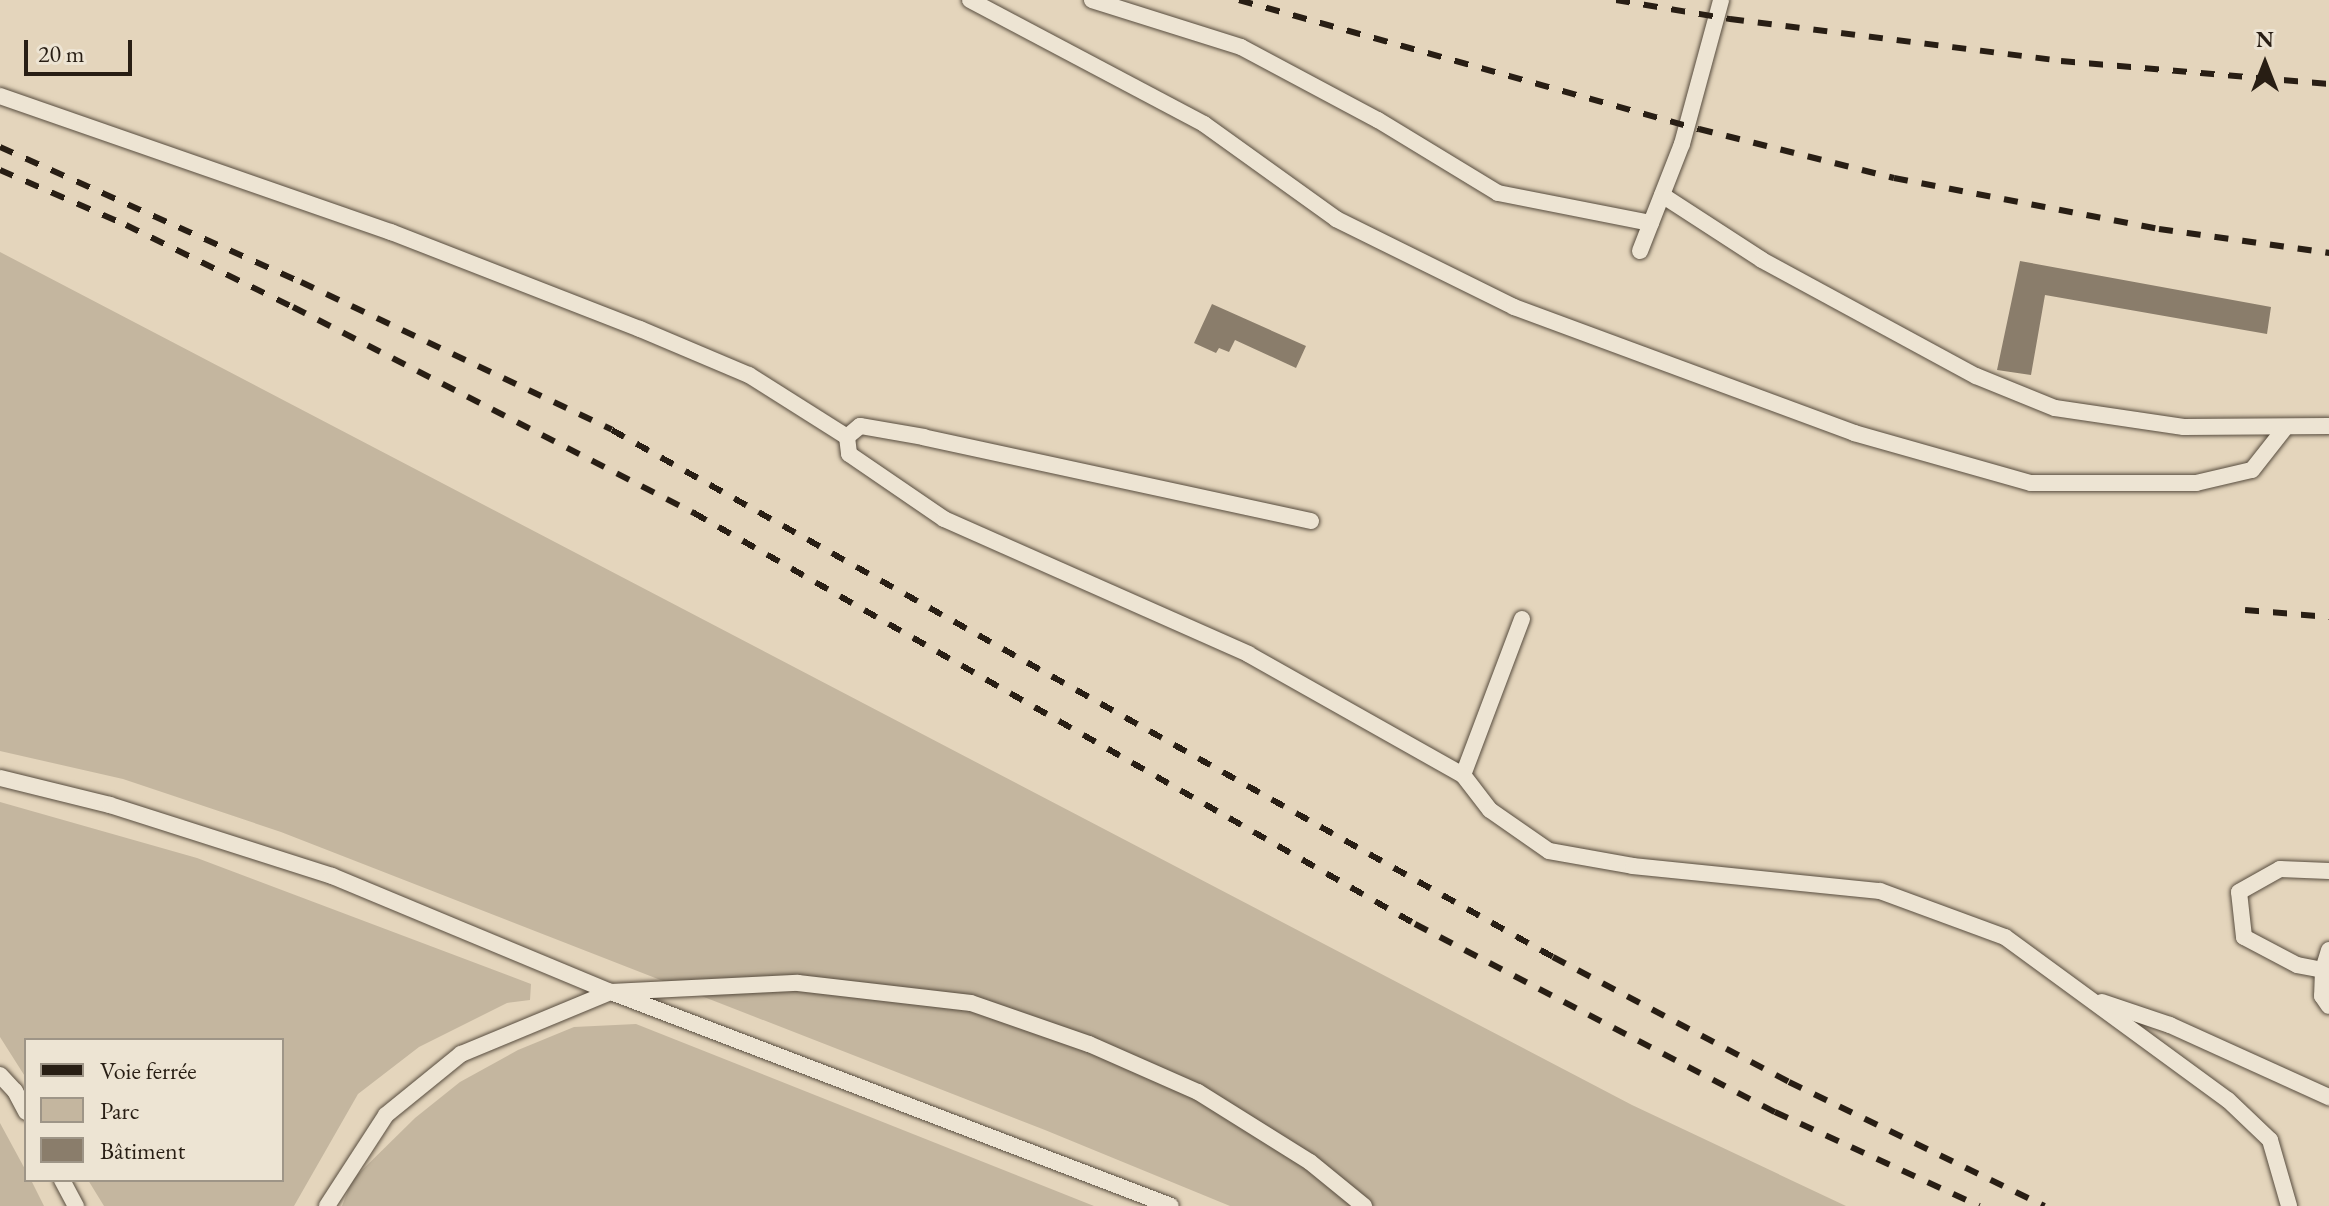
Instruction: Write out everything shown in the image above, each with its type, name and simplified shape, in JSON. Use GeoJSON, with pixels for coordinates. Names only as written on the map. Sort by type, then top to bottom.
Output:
{"type":"FeatureCollection","features":[{"type":"Feature","properties":{"kind":"lane"},"geometry":{"type":"LineString","coordinates":[[970,0],[1204,124],[1336,219],[1514,307],[1854,433],[2031,483],[2196,483],[2252,470],[2285,428]]}},
{"type":"Feature","properties":{"kind":"lane"},"geometry":{"type":"LineString","coordinates":[[1092,0],[1241,47],[1378,120],[1498,193],[1651,223]]}},
{"type":"Feature","properties":{"kind":"lane"},"geometry":{"type":"LineString","coordinates":[[1640,251],[1682,144],[1721,0]]}},
{"type":"Feature","properties":{"kind":"lane"},"geometry":{"type":"LineString","coordinates":[[0,96],[391,232],[640,329],[749,375],[847,437]]}},
{"type":"Feature","properties":{"kind":"lane"},"geometry":{"type":"LineString","coordinates":[[1662,195],[1762,260],[1949,362],[2055,408],[2184,427],[2329,426]]}},
{"type":"Feature","properties":{"kind":"lane"},"geometry":{"type":"LineString","coordinates":[[847,437],[860,426],[878,428],[1311,521]]}},
{"type":"Feature","properties":{"kind":"lane"},"geometry":{"type":"LineString","coordinates":[[847,437],[849,454],[944,519],[1248,654],[1463,775],[1490,810],[1549,851],[1633,866],[1880,891],[2005,937],[2228,1100],[2270,1140],[2289,1206]]}},
{"type":"Feature","properties":{"kind":"lane"},"geometry":{"type":"LineString","coordinates":[[1463,775],[1522,619]]}},
{"type":"Feature","properties":{"kind":"lane"},"geometry":{"type":"LineString","coordinates":[[0,778],[110,805],[332,876],[611,992],[1171,1206]]}},
{"type":"Feature","properties":{"kind":"lane"},"geometry":{"type":"LineString","coordinates":[[2323,970],[2297,965],[2244,937],[2239,892],[2280,869],[2329,871]]}},
{"type":"Feature","properties":{"kind":"lane"},"geometry":{"type":"LineString","coordinates":[[2329,950],[2323,970],[2322,996],[2329,1006]]}},
{"type":"Feature","properties":{"kind":"lane"},"geometry":{"type":"LineString","coordinates":[[327,1206],[386,1115],[461,1054],[611,992],[798,983],[971,1003],[1089,1044],[1198,1092],[1310,1162],[1364,1206]]}},
{"type":"Feature","properties":{"kind":"lane"},"geometry":{"type":"LineString","coordinates":[[2085,996],[2170,1025],[2329,1097]]}},
{"type":"Feature","properties":{"kind":"lane"},"geometry":{"type":"LineString","coordinates":[[0,1075],[15,1091],[24,1108]]}},
{"type":"Feature","properties":{"kind":"lane"},"geometry":{"type":"LineString","coordinates":[[63,1182],[76,1206]]}},
{"type":"Feature","properties":{"kind":"green space"},"geometry":{"type":"Polygon","coordinates":[[[0,252],[1632,1105],[1846,1206],[1230,1206],[1045,1130],[281,832],[123,779],[0,751],[0,252]]]}},
{"type":"Feature","properties":{"kind":"green space"},"geometry":{"type":"Polygon","coordinates":[[[0,802],[197,858],[531,984],[530,1000],[507,1003],[419,1047],[358,1094],[294,1206],[104,1206],[89,1182],[284,1182],[284,1038],[24,1038],[24,1075],[0,1037],[0,802]]]}},
{"type":"Feature","properties":{"kind":"green space"},"geometry":{"type":"Polygon","coordinates":[[[636,1024],[1094,1206],[342,1206],[352,1180],[415,1118],[460,1082],[518,1050],[574,1027],[636,1024]]]}},
{"type":"Feature","properties":{"kind":"green space"},"geometry":{"type":"Polygon","coordinates":[[[0,1123],[24,1167],[24,1182],[32,1182],[44,1206],[0,1206],[0,1123]]]}},
{"type":"Feature","properties":{"kind":"building"},"geometry":{"type":"Polygon","coordinates":[[[2020,261],[2271,307],[2267,334],[2045,295],[2031,375],[1997,370],[2020,261]]]}},
{"type":"Feature","properties":{"kind":"building"},"geometry":{"type":"Polygon","coordinates":[[[1212,304],[1306,346],[1296,368],[1235,340],[1229,352],[1219,348],[1216,353],[1194,343],[1212,304]]]}},
{"type":"Feature","properties":{"kind":"railway"},"geometry":{"type":"LineString","coordinates":[[1239,0],[1699,129],[1894,178],[2159,229],[2329,253]]}},
{"type":"Feature","properties":{"kind":"railway"},"geometry":{"type":"LineString","coordinates":[[1616,0],[1730,19],[2061,61],[2329,84]]}},
{"type":"Feature","properties":{"kind":"railway"},"geometry":{"type":"LineString","coordinates":[[0,147],[301,282],[612,430],[1553,957],[1789,1082],[2044,1206]]}},
{"type":"Feature","properties":{"kind":"railway"},"geometry":{"type":"LineString","coordinates":[[0,170],[126,225],[293,307],[694,513],[1415,924],[1775,1112],[1979,1206]]}},
{"type":"Feature","properties":{"kind":"railway"},"geometry":{"type":"LineString","coordinates":[[2245,610],[2329,617]]}}]}
